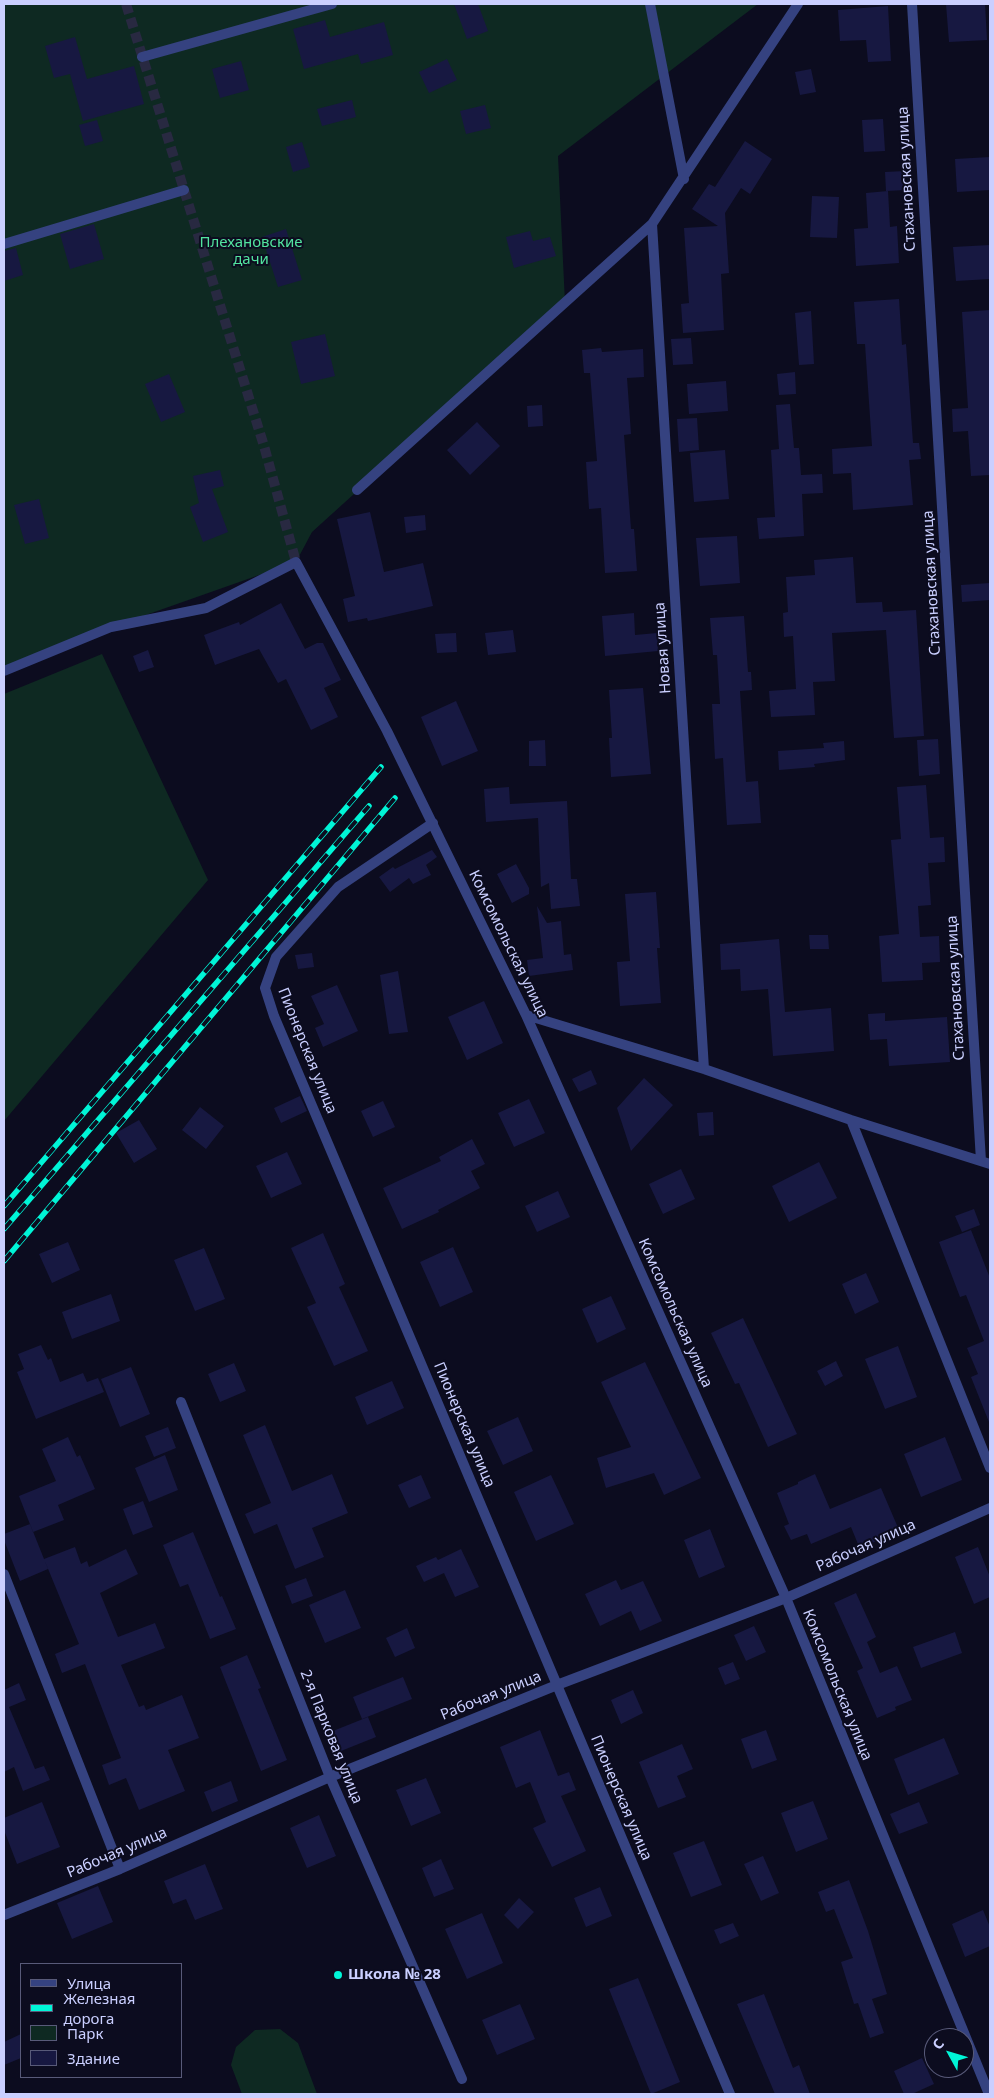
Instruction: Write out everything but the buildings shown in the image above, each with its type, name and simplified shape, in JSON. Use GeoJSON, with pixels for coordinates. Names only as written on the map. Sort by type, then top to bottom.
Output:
{"type":"FeatureCollection","features":[{"type":"Feature","properties":{"kind":"street"},"geometry":{"type":"LineString","coordinates":[[142,57],[332,4]]}},
{"type":"Feature","properties":{"kind":"street"},"geometry":{"type":"LineString","coordinates":[[650,4],[684,178]]}},
{"type":"Feature","properties":{"kind":"street"},"geometry":{"type":"LineString","coordinates":[[357,490],[652,224],[798,4]]}},
{"type":"Feature","properties":{"kind":"street","name":"Стахановская улица"},"geometry":{"type":"LineString","coordinates":[[912,4],[986,1163]]}},
{"type":"Feature","properties":{"kind":"street"},"geometry":{"type":"LineString","coordinates":[[4,244],[184,190]]}},
{"type":"Feature","properties":{"kind":"street","name":"Новая улица"},"geometry":{"type":"LineString","coordinates":[[652,224],[704,1069]]}},
{"type":"Feature","properties":{"kind":"street","name":"Комсомольская улица"},"geometry":{"type":"LineString","coordinates":[[4,671],[111,627],[206,608],[296,562],[387,731],[526,1015],[786,1598],[989,2094]]}},
{"type":"Feature","properties":{"kind":"street","name":"Пионерская улица"},"geometry":{"type":"LineString","coordinates":[[433,823],[338,886],[276,957],[265,988],[274,1016],[730,2094]]}},
{"type":"Feature","properties":{"kind":"street"},"geometry":{"type":"LineString","coordinates":[[526,1015],[704,1069],[851,1120],[986,1163]]}},
{"type":"Feature","properties":{"kind":"street"},"geometry":{"type":"LineString","coordinates":[[851,1120],[990,1468]]}},
{"type":"Feature","properties":{"kind":"street","name":"2-я Парковая улица"},"geometry":{"type":"LineString","coordinates":[[181,1402],[330,1777],[462,2079]]}},
{"type":"Feature","properties":{"kind":"street","name":"Рабочая улица"},"geometry":{"type":"LineString","coordinates":[[4,1916],[120,1870],[330,1777],[557,1685],[786,1598],[990,1508]]}},
{"type":"Feature","properties":{"kind":"street"},"geometry":{"type":"LineString","coordinates":[[4,1574],[120,1870]]}},
{"type":"Feature","properties":{"kind":"green space","name":"Плехановские дачи"},"geometry":{"type":"Polygon","coordinates":[[[4,4],[758,4],[558,156],[565,303],[312,532],[296,562],[92,634],[4,671],[4,4]]]}},
{"type":"Feature","properties":{"kind":"green space"},"geometry":{"type":"Polygon","coordinates":[[[102,654],[208,880],[4,1121],[4,694],[102,654]]]}},
{"type":"Feature","properties":{"kind":"green space"},"geometry":{"type":"Polygon","coordinates":[[[280,2029],[298,2043],[317,2094],[242,2094],[231,2065],[236,2047],[255,2030],[280,2029]]]}},
{"type":"Feature","properties":{"kind":"tunnel"},"geometry":{"type":"LineString","coordinates":[[126,4],[264,446],[296,562]]}},
{"type":"Feature","properties":{"kind":"railway"},"geometry":{"type":"LineString","coordinates":[[4,1206],[381,767]]}},
{"type":"Feature","properties":{"kind":"railway"},"geometry":{"type":"LineString","coordinates":[[4,1261],[395,798]]}},
{"type":"Feature","properties":{"kind":"railway"},"geometry":{"type":"LineString","coordinates":[[4,1229],[369,806]]}},
{"type":"Feature","properties":{"kind":"place","name":"Школа № 28"},"geometry":{"type":"Point","coordinates":[338,1975]}}]}
